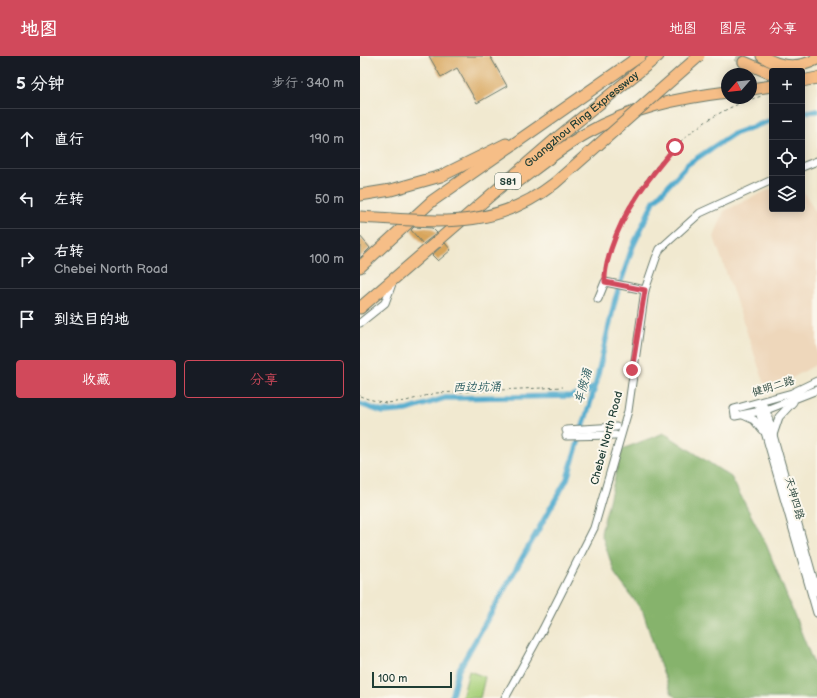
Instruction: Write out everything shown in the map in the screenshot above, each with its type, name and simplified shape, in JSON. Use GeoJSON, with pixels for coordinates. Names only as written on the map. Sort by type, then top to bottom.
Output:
{"type":"FeatureCollection","features":[{"type":"Feature","properties":{"kind":"highway","name":"Guangzhou Ring Expressway"},"geometry":{"type":"LineString","coordinates":[[363,263],[432,201],[640,56]]}},
{"type":"Feature","properties":{"kind":"highway","name":"Guangzhou Ring Expressway"},"geometry":{"type":"LineString","coordinates":[[360,308],[557,138],[658,56]]}},
{"type":"Feature","properties":{"kind":"highway"},"geometry":{"type":"LineString","coordinates":[[360,217],[455,221],[482,218],[517,207],[556,183],[699,56]]}},
{"type":"Feature","properties":{"kind":"highway"},"geometry":{"type":"LineString","coordinates":[[762,56],[783,66],[798,66],[817,58]]}},
{"type":"Feature","properties":{"kind":"highway"},"geometry":{"type":"LineString","coordinates":[[744,62],[769,73]]}},
{"type":"Feature","properties":{"kind":"highway"},"geometry":{"type":"LineString","coordinates":[[805,78],[817,77]]}},
{"type":"Feature","properties":{"kind":"highway"},"geometry":{"type":"LineString","coordinates":[[805,80],[817,77]]}},
{"type":"Feature","properties":{"kind":"highway"},"geometry":{"type":"LineString","coordinates":[[757,90],[769,91]]}},
{"type":"Feature","properties":{"kind":"highway"},"geometry":{"type":"LineString","coordinates":[[458,225],[563,148],[598,127],[629,113],[660,103],[721,93]]}},
{"type":"Feature","properties":{"kind":"highway"},"geometry":{"type":"LineString","coordinates":[[360,195],[391,190],[441,176],[544,124]]}},
{"type":"Feature","properties":{"kind":"street"},"geometry":{"type":"LineString","coordinates":[[805,166],[817,161]]}},
{"type":"Feature","properties":{"kind":"street","name":"Chebei North Road"},"geometry":{"type":"LineString","coordinates":[[505,698],[543,629],[594,528],[630,401],[632,370],[645,290],[660,250],[690,221],[704,211],[769,181]]}},
{"type":"Feature","properties":{"kind":"street"},"geometry":{"type":"LineString","coordinates":[[360,323],[385,303],[394,279]]}},
{"type":"Feature","properties":{"kind":"street"},"geometry":{"type":"LineString","coordinates":[[598,299],[605,282],[645,290]]}},
{"type":"Feature","properties":{"kind":"street","name":"健明二路"},"geometry":{"type":"LineString","coordinates":[[737,413],[761,402],[792,393],[817,381]]}},
{"type":"Feature","properties":{"kind":"street","name":"健明二路"},"geometry":{"type":"LineString","coordinates":[[737,413],[762,410],[795,400],[817,390]]}},
{"type":"Feature","properties":{"kind":"street"},"geometry":{"type":"LineString","coordinates":[[737,413],[757,423],[769,436],[781,413],[795,400]]}},
{"type":"Feature","properties":{"kind":"street","name":"天坤四路"},"geometry":{"type":"LineString","coordinates":[[761,402],[769,436],[815,590],[817,613]]}},
{"type":"Feature","properties":{"kind":"street"},"geometry":{"type":"LineString","coordinates":[[615,434],[566,433],[616,426]]}},
{"type":"Feature","properties":{"kind":"path"},"geometry":{"type":"LineString","coordinates":[[605,282],[604,271],[618,229],[632,202],[675,147],[702,124],[727,110],[769,91]]}},
{"type":"Feature","properties":{"kind":"path"},"geometry":{"type":"LineString","coordinates":[[360,396],[386,403],[406,401],[436,393],[563,387]]}},
{"type":"Feature","properties":{"kind":"shaded area"},"geometry":{"type":"Polygon","coordinates":[[[769,189],[769,212],[805,212],[805,194],[817,214],[817,364],[785,382],[766,388],[714,237],[724,211],[769,189]]]}},
{"type":"Feature","properties":{"kind":"green space"},"geometry":{"type":"Polygon","coordinates":[[[664,433],[731,477],[766,544],[817,672],[817,698],[676,698],[672,694],[659,662],[643,612],[615,574],[601,533],[622,449],[664,433]]]}},
{"type":"Feature","properties":{"kind":"green space"},"geometry":{"type":"Polygon","coordinates":[[[469,671],[485,677],[480,698],[462,698],[469,671]]]}},
{"type":"Feature","properties":{"kind":"building"},"geometry":{"type":"Polygon","coordinates":[[[429,56],[490,56],[507,86],[477,103],[457,68],[441,77],[429,56]]]}},
{"type":"Feature","properties":{"kind":"building"},"geometry":{"type":"Polygon","coordinates":[[[414,227],[432,228],[437,233],[423,244],[411,230],[414,227]]]}},
{"type":"Feature","properties":{"kind":"building"},"geometry":{"type":"Polygon","coordinates":[[[360,236],[370,248],[360,258],[360,236]]]}},
{"type":"Feature","properties":{"kind":"building"},"geometry":{"type":"Polygon","coordinates":[[[445,243],[451,250],[438,261],[432,255],[445,243]]]}},
{"type":"Feature","properties":{"kind":"waterway","name":"车陂涌"},"geometry":{"type":"LineString","coordinates":[[805,112],[817,111]]}},
{"type":"Feature","properties":{"kind":"waterway","name":"车陂涌"},"geometry":{"type":"LineString","coordinates":[[451,698],[458,671],[567,479],[595,387],[615,300],[632,248],[654,201],[688,164],[733,134],[769,121]]}},
{"type":"Feature","properties":{"kind":"waterway","name":"西边坑涌"},"geometry":{"type":"LineString","coordinates":[[360,404],[383,412],[407,410],[445,398],[571,396],[595,387]]}},
{"type":"Feature","properties":{"kind":"tunnel"},"geometry":{"type":"LineString","coordinates":[[737,56],[744,62]]}},
{"type":"Feature","properties":{"kind":"route"},"geometry":{"type":"LineString","coordinates":[[632,370],[641,324],[645,290],[605,282],[604,271],[618,229],[632,202],[650,176],[675,147]]}}]}
